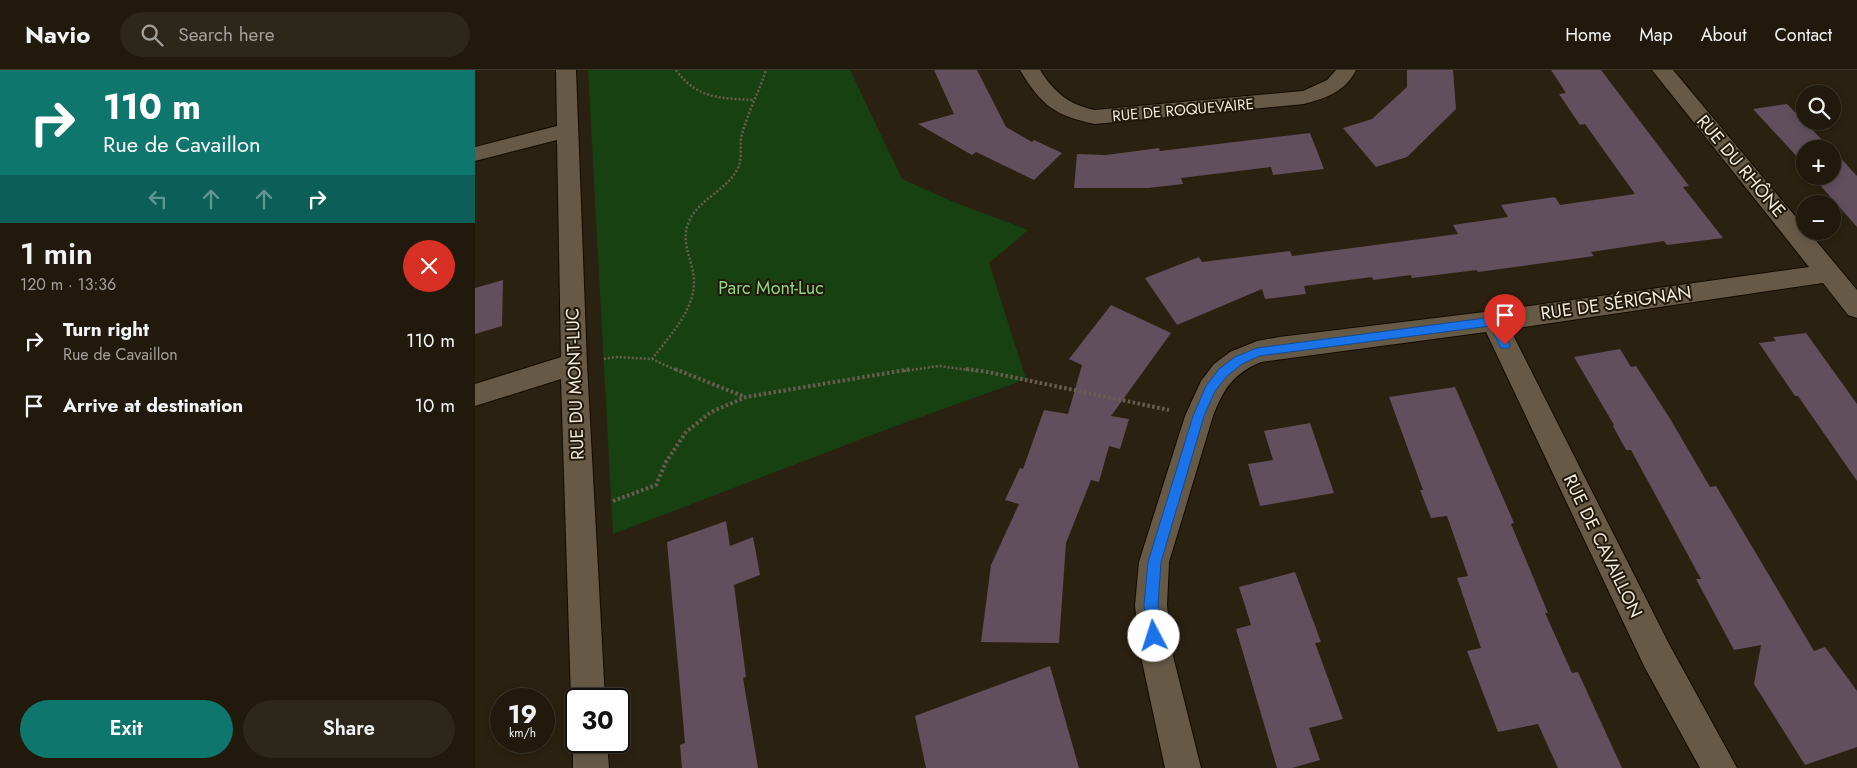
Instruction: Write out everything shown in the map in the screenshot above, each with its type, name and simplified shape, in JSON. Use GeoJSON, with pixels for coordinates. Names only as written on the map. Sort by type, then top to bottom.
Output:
{"type":"FeatureCollection","features":[{"type":"Feature","properties":{"kind":"street","name":"RUE DU MONT-LUC"},"geometry":{"type":"LineString","coordinates":[[566,70],[574,364],[588,688]]}},
{"type":"Feature","properties":{"kind":"street","name":"RUE DE ROQUEVAIRE"},"geometry":{"type":"LineString","coordinates":[[1030,70],[1049,99],[1061,108],[1077,114],[1095,117],[1304,97],[1323,92],[1337,83],[1346,70]]}},
{"type":"Feature","properties":{"kind":"street","name":"RUE DU RHÔNE"},"geometry":{"type":"LineString","coordinates":[[1662,70],[1857,308]]}},
{"type":"Feature","properties":{"kind":"street"},"geometry":{"type":"LineString","coordinates":[[475,154],[567,130]]}},
{"type":"Feature","properties":{"kind":"street","name":"RUE DE SÉRIGNAN"},"geometry":{"type":"LineString","coordinates":[[1183,768],[1156,652],[1151,605],[1154,562],[1199,416],[1210,389],[1223,372],[1239,360],[1257,352],[1493,321],[1829,273]]}},
{"type":"Feature","properties":{"kind":"street","name":"RUE DE CAVAILLON"},"geometry":{"type":"LineString","coordinates":[[1493,321],[1657,656],[1719,768]]}},
{"type":"Feature","properties":{"kind":"street"},"geometry":{"type":"LineString","coordinates":[[475,395],[574,364]]}},
{"type":"Feature","properties":{"kind":"path"},"geometry":{"type":"LineString","coordinates":[[676,70],[684,82],[702,94],[753,100]]}},
{"type":"Feature","properties":{"kind":"path"},"geometry":{"type":"LineString","coordinates":[[651,359],[676,327],[688,305],[694,284],[685,244],[687,226],[695,210],[739,166],[741,136],[753,100],[766,70]]}},
{"type":"Feature","properties":{"kind":"path"},"geometry":{"type":"LineString","coordinates":[[574,364],[615,357],[651,359],[691,377],[746,397]]}},
{"type":"Feature","properties":{"kind":"path"},"geometry":{"type":"LineString","coordinates":[[581,514],[656,484],[666,462],[686,432],[711,412],[746,397],[913,369],[939,366],[1026,379],[1199,416]]}},
{"type":"Feature","properties":{"kind":"green space","name":"Parc Mont-Luc"},"geometry":{"type":"Polygon","coordinates":[[[588,70],[850,70],[902,179],[951,201],[1028,230],[989,263],[1026,379],[893,427],[613,534],[588,70]]]}},
{"type":"Feature","properties":{"kind":"building"},"geometry":{"type":"Polygon","coordinates":[[[934,70],[977,70],[1006,127],[1032,142],[1034,140],[1062,153],[1034,180],[976,152],[972,155],[918,124],[954,114],[934,70]]]}},
{"type":"Feature","properties":{"kind":"building"},"geometry":{"type":"Polygon","coordinates":[[[1407,70],[1453,70],[1456,109],[1407,157],[1376,167],[1343,128],[1372,119],[1407,87],[1407,70]]]}},
{"type":"Feature","properties":{"kind":"building"},"geometry":{"type":"Polygon","coordinates":[[[1551,70],[1601,70],[1689,186],[1683,187],[1723,238],[1667,245],[1664,241],[1591,252],[1594,256],[1478,272],[1477,270],[1412,278],[1411,275],[1373,280],[1372,277],[1304,286],[1306,294],[1265,299],[1262,289],[1177,325],[1145,278],[1199,257],[1202,262],[1290,251],[1292,256],[1458,234],[1453,225],[1508,217],[1501,205],[1555,197],[1560,205],[1635,194],[1585,124],[1580,125],[1559,94],[1566,93],[1551,70]]]}},
{"type":"Feature","properties":{"kind":"building"},"geometry":{"type":"Polygon","coordinates":[[[1787,104],[1796,113],[1796,130],[1812,130],[1822,140],[1796,140],[1796,156],[1753,109],[1787,104]]]}},
{"type":"Feature","properties":{"kind":"building"},"geometry":{"type":"Polygon","coordinates":[[[1310,133],[1324,169],[1273,175],[1271,167],[1181,178],[1183,184],[1148,188],[1074,188],[1077,154],[1106,155],[1159,148],[1160,151],[1310,133]]]}},
{"type":"Feature","properties":{"kind":"building"},"geometry":{"type":"Polygon","coordinates":[[[1841,159],[1857,176],[1857,227],[1841,209],[1841,195],[1829,195],[1820,185],[1841,185],[1841,159]]]}},
{"type":"Feature","properties":{"kind":"building"},"geometry":{"type":"Polygon","coordinates":[[[503,280],[502,326],[475,334],[475,288],[503,280]]]}},
{"type":"Feature","properties":{"kind":"building"},"geometry":{"type":"Polygon","coordinates":[[[1111,305],[1171,333],[1111,416],[1129,419],[1120,449],[1109,446],[1099,482],[1091,480],[1066,543],[1059,643],[981,642],[991,565],[1019,504],[1005,500],[1020,468],[1023,469],[1044,410],[1068,414],[1082,365],[1069,359],[1111,305]]]}},
{"type":"Feature","properties":{"kind":"building"},"geometry":{"type":"Polygon","coordinates":[[[1806,333],[1857,404],[1857,481],[1759,343],[1776,341],[1773,337],[1806,333]]]}},
{"type":"Feature","properties":{"kind":"building"},"geometry":{"type":"Polygon","coordinates":[[[1620,349],[1631,367],[1636,366],[1669,417],[1710,487],[1716,486],[1814,651],[1825,647],[1857,691],[1857,747],[1805,765],[1754,684],[1761,645],[1734,650],[1696,579],[1701,579],[1631,450],[1626,450],[1614,425],[1574,357],[1620,349]]]}},
{"type":"Feature","properties":{"kind":"building"},"geometry":{"type":"Polygon","coordinates":[[[1455,387],[1514,523],[1511,524],[1548,613],[1545,613],[1572,673],[1578,672],[1622,768],[1558,768],[1538,724],[1498,732],[1467,651],[1481,648],[1457,578],[1468,576],[1447,516],[1431,518],[1420,490],[1423,490],[1389,397],[1455,387]]]}},
{"type":"Feature","properties":{"kind":"building"},"geometry":{"type":"Polygon","coordinates":[[[1310,423],[1334,493],[1260,506],[1248,464],[1273,460],[1264,431],[1310,423]]]}},
{"type":"Feature","properties":{"kind":"building"},"geometry":{"type":"Polygon","coordinates":[[[726,521],[730,546],[753,537],[760,575],[734,585],[746,677],[743,678],[758,768],[682,768],[680,745],[685,743],[667,542],[726,521]]]}},
{"type":"Feature","properties":{"kind":"building"},"geometry":{"type":"Polygon","coordinates":[[[1295,572],[1321,642],[1315,643],[1343,719],[1309,728],[1320,760],[1292,768],[1277,768],[1236,629],[1251,625],[1239,587],[1295,572]]]}},
{"type":"Feature","properties":{"kind":"building"},"geometry":{"type":"Polygon","coordinates":[[[1050,666],[1079,768],[926,768],[915,716],[1050,666]]]}},
{"type":"Feature","properties":{"kind":"route"},"geometry":{"type":"LineString","coordinates":[[1154,636],[1151,605],[1154,562],[1199,416],[1210,389],[1223,372],[1239,360],[1257,352],[1493,321],[1505,345]]}}]}
